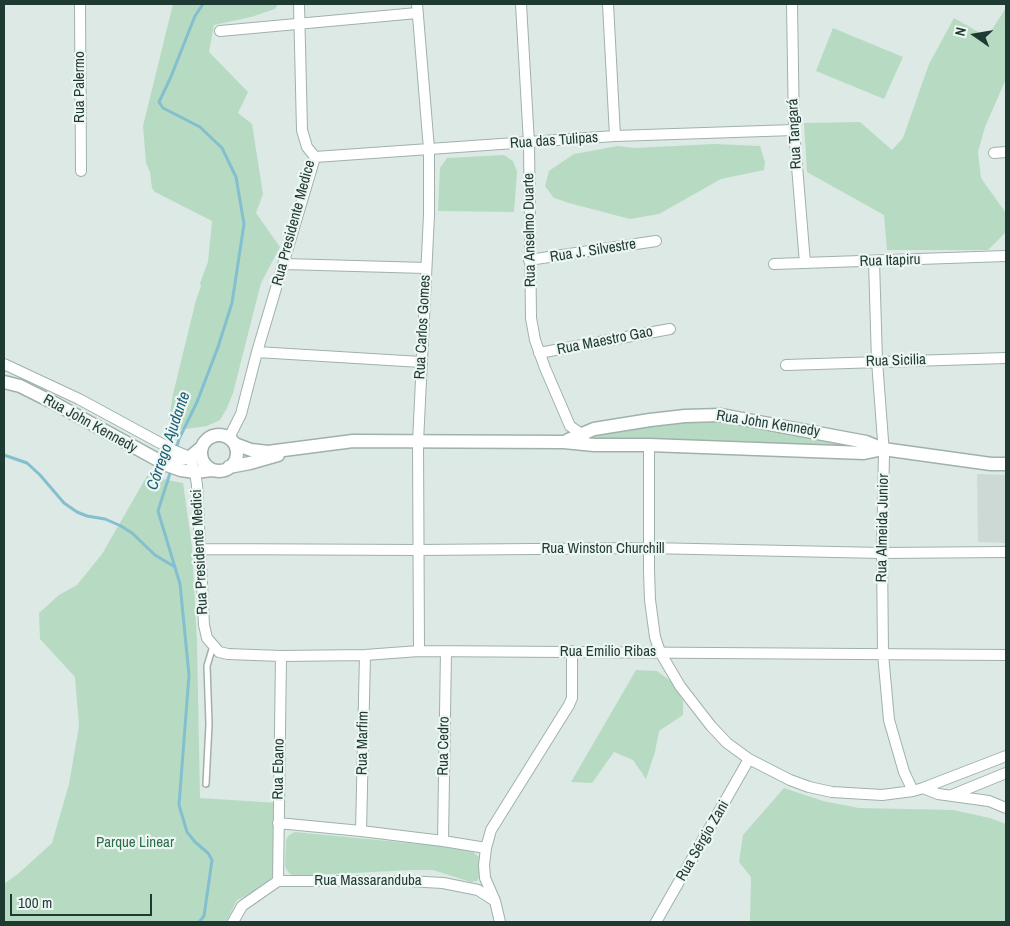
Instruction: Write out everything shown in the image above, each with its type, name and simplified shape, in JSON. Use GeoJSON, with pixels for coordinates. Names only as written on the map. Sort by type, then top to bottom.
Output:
{"type":"FeatureCollection","features":[{"type":"Feature","properties":{"kind":"street","name":"Rua Palermo"},"geometry":{"type":"LineString","coordinates":[[80,4],[81,171]]}},
{"type":"Feature","properties":{"kind":"street","name":"Rua Presidente Medice"},"geometry":{"type":"LineString","coordinates":[[232,441],[316,157],[307,147],[302,130],[299,4]]}},
{"type":"Feature","properties":{"kind":"street","name":"Rua Anselmo Duarte"},"geometry":{"type":"LineString","coordinates":[[521,4],[529,142],[531,318],[539,353],[570,426],[584,439]]}},
{"type":"Feature","properties":{"kind":"street"},"geometry":{"type":"LineString","coordinates":[[608,4],[615,136]]}},
{"type":"Feature","properties":{"kind":"street","name":"Rua Tangará"},"geometry":{"type":"LineString","coordinates":[[792,4],[794,130],[805,263]]}},
{"type":"Feature","properties":{"kind":"street"},"geometry":{"type":"LineString","coordinates":[[220,31],[417,8]]}},
{"type":"Feature","properties":{"kind":"street","name":"Rua Carlos Gomes"},"geometry":{"type":"LineString","coordinates":[[417,8],[429,149],[429,215],[418,442],[419,651]]}},
{"type":"Feature","properties":{"kind":"street","name":"Rua das Tulipas"},"geometry":{"type":"LineString","coordinates":[[316,157],[615,136],[794,130]]}},
{"type":"Feature","properties":{"kind":"street"},"geometry":{"type":"LineString","coordinates":[[994,153],[1006,152]]}},
{"type":"Feature","properties":{"kind":"street","name":"Rua J. Silvestre"},"geometry":{"type":"LineString","coordinates":[[529,260],[656,241]]}},
{"type":"Feature","properties":{"kind":"street","name":"Rua Itapiru"},"geometry":{"type":"LineString","coordinates":[[774,264],[1006,256]]}},
{"type":"Feature","properties":{"kind":"street","name":"Rua Almeida Junior"},"geometry":{"type":"LineString","coordinates":[[874,262],[877,361],[883,449],[883,654],[889,720],[904,772],[918,790]]}},
{"type":"Feature","properties":{"kind":"street"},"geometry":{"type":"LineString","coordinates":[[284,264],[426,268]]}},
{"type":"Feature","properties":{"kind":"street","name":"Rua Maestro Gao"},"geometry":{"type":"LineString","coordinates":[[539,353],[670,329]]}},
{"type":"Feature","properties":{"kind":"street"},"geometry":{"type":"LineString","coordinates":[[257,352],[421,362]]}},
{"type":"Feature","properties":{"kind":"street","name":"Rua Sicilia"},"geometry":{"type":"LineString","coordinates":[[786,365],[1006,358]]}},
{"type":"Feature","properties":{"kind":"street"},"geometry":{"type":"LineString","coordinates":[[4,364],[79,399],[154,440],[184,462],[213,436],[222,435],[232,441],[236,449],[236,459],[229,467],[221,470],[212,470],[207,466],[202,457],[202,447]]}},
{"type":"Feature","properties":{"kind":"street","name":"Rua John Kennedy"},"geometry":{"type":"LineString","coordinates":[[4,382],[20,386],[54,403],[165,463],[184,462],[195,472],[212,470]]}},
{"type":"Feature","properties":{"kind":"street","name":"Rua John Kennedy"},"geometry":{"type":"LineString","coordinates":[[232,441],[251,450],[268,452],[353,441],[564,442],[584,439],[594,429],[685,416],[721,415],[866,442],[883,449],[991,464],[1006,464]]}},
{"type":"Feature","properties":{"kind":"street","name":"Rua John Kennedy"},"geometry":{"type":"LineString","coordinates":[[584,439],[594,445],[649,445],[864,453],[883,449]]}},
{"type":"Feature","properties":{"kind":"street"},"geometry":{"type":"LineString","coordinates":[[154,440],[162,449],[165,463]]}},
{"type":"Feature","properties":{"kind":"street"},"geometry":{"type":"LineString","coordinates":[[649,445],[648,548],[650,600],[655,637],[660,652],[680,686],[710,726],[727,743],[750,759],[790,780],[809,787],[832,792],[882,795],[918,790],[1006,756]]}},
{"type":"Feature","properties":{"kind":"street","name":"Rua John Kennedy"},"geometry":{"type":"LineString","coordinates":[[229,467],[270,458],[290,450]]}},
{"type":"Feature","properties":{"kind":"street","name":"Rua Presidente Medici"},"geometry":{"type":"LineString","coordinates":[[195,472],[204,625],[207,638],[213,646]]}},
{"type":"Feature","properties":{"kind":"street","name":"Rua Winston Churchill"},"geometry":{"type":"LineString","coordinates":[[200,549],[648,548],[882,553],[1006,552]]}},
{"type":"Feature","properties":{"kind":"street","name":"Rua Emilio Ribas"},"geometry":{"type":"LineString","coordinates":[[213,646],[219,652],[228,654],[281,656],[365,655],[419,651],[1006,655]]}},
{"type":"Feature","properties":{"kind":"street"},"geometry":{"type":"LineString","coordinates":[[500,922],[495,901],[485,878],[486,848],[491,830],[497,818],[569,705],[572,698],[572,651]]}},
{"type":"Feature","properties":{"kind":"street","name":"Rua Cedro"},"geometry":{"type":"LineString","coordinates":[[443,840],[446,652]]}},
{"type":"Feature","properties":{"kind":"street","name":"Rua Marfim"},"geometry":{"type":"LineString","coordinates":[[361,831],[365,655]]}},
{"type":"Feature","properties":{"kind":"street","name":"Rua Ebano"},"geometry":{"type":"LineString","coordinates":[[278,881],[281,656]]}},
{"type":"Feature","properties":{"kind":"street","name":"Rua Sérgio Zani"},"geometry":{"type":"LineString","coordinates":[[656,922],[750,759]]}},
{"type":"Feature","properties":{"kind":"street"},"geometry":{"type":"LineString","coordinates":[[951,795],[1006,773]]}},
{"type":"Feature","properties":{"kind":"street"},"geometry":{"type":"LineString","coordinates":[[918,790],[989,802],[1006,808]]}},
{"type":"Feature","properties":{"kind":"street"},"geometry":{"type":"LineString","coordinates":[[278,823],[443,840],[486,848]]}},
{"type":"Feature","properties":{"kind":"street"},"geometry":{"type":"LineString","coordinates":[[233,922],[242,906],[278,881]]}},
{"type":"Feature","properties":{"kind":"street","name":"Rua Massaranduba"},"geometry":{"type":"LineString","coordinates":[[278,881],[407,881],[443,883],[478,890],[495,901]]}},
{"type":"Feature","properties":{"kind":"lane"},"geometry":{"type":"LineString","coordinates":[[206,784],[209,724],[207,666],[213,646]]}},
{"type":"Feature","properties":{"kind":"shaded area"},"geometry":{"type":"Polygon","coordinates":[[[977,474],[1006,475],[1006,543],[978,542],[977,474]]]}},
{"type":"Feature","properties":{"kind":"green space"},"geometry":{"type":"Polygon","coordinates":[[[173,4],[278,4],[275,9],[251,17],[214,25],[209,52],[248,92],[238,113],[252,124],[263,194],[256,213],[280,247],[261,283],[233,393],[227,408],[220,420],[207,426],[178,430],[169,419],[173,394],[201,286],[200,283],[208,262],[212,221],[155,192],[152,188],[150,172],[146,163],[143,126],[173,4]]]}},
{"type":"Feature","properties":{"kind":"green space"},"geometry":{"type":"Polygon","coordinates":[[[1006,8],[1006,79],[985,127],[978,152],[981,178],[1006,213],[1006,232],[988,250],[887,250],[884,215],[807,172],[804,123],[860,122],[892,150],[903,138],[929,64],[954,18],[987,37],[1006,8]]]}},
{"type":"Feature","properties":{"kind":"green space"},"geometry":{"type":"Polygon","coordinates":[[[833,28],[903,57],[884,99],[816,71],[833,28]]]}},
{"type":"Feature","properties":{"kind":"green space"},"geometry":{"type":"Polygon","coordinates":[[[714,144],[760,146],[765,162],[764,170],[721,179],[659,214],[630,219],[554,198],[545,186],[549,171],[574,154],[618,146],[634,148],[714,144]]]}},
{"type":"Feature","properties":{"kind":"green space"},"geometry":{"type":"Polygon","coordinates":[[[504,155],[513,161],[517,172],[514,212],[438,211],[440,168],[447,158],[504,155]]]}},
{"type":"Feature","properties":{"kind":"green space"},"geometry":{"type":"Polygon","coordinates":[[[722,419],[862,444],[864,448],[597,440],[595,438],[596,434],[687,420],[722,419]]]}},
{"type":"Feature","properties":{"kind":"green space","name":"Parque Linear"},"geometry":{"type":"Polygon","coordinates":[[[147,476],[183,483],[192,547],[197,642],[200,798],[278,803],[278,881],[237,900],[226,922],[4,922],[4,884],[52,843],[69,784],[79,726],[75,677],[40,639],[39,613],[59,595],[77,585],[102,554],[147,476]]]}},
{"type":"Feature","properties":{"kind":"green space"},"geometry":{"type":"Polygon","coordinates":[[[636,670],[657,671],[672,682],[683,701],[683,715],[659,731],[655,752],[646,779],[633,760],[614,752],[592,783],[571,782],[636,670]]]}},
{"type":"Feature","properties":{"kind":"green space"},"geometry":{"type":"Polygon","coordinates":[[[784,788],[823,801],[859,808],[953,810],[990,818],[1006,824],[1006,922],[750,922],[751,877],[739,862],[743,835],[784,788]]]}},
{"type":"Feature","properties":{"kind":"green space"},"geometry":{"type":"Polygon","coordinates":[[[295,832],[440,846],[473,852],[480,858],[479,877],[477,881],[471,882],[433,870],[293,876],[285,866],[286,840],[289,835],[295,832]]]}},
{"type":"Feature","properties":{"kind":"waterway","name":"Córrego Ajudante"},"geometry":{"type":"LineString","coordinates":[[176,450],[218,347],[232,303],[244,224],[236,177],[222,148],[200,127],[163,108],[159,102],[195,16],[203,4]]}},
{"type":"Feature","properties":{"kind":"waterway"},"geometry":{"type":"LineString","coordinates":[[4,455],[27,463],[64,503],[77,512],[105,519],[121,526],[132,533],[155,555],[175,567]]}},
{"type":"Feature","properties":{"kind":"waterway","name":"Córrego Ajudante"},"geometry":{"type":"LineString","coordinates":[[171,470],[158,511],[180,584],[189,675],[179,805],[187,832],[208,853],[212,860],[204,916],[199,922]]}}]}
